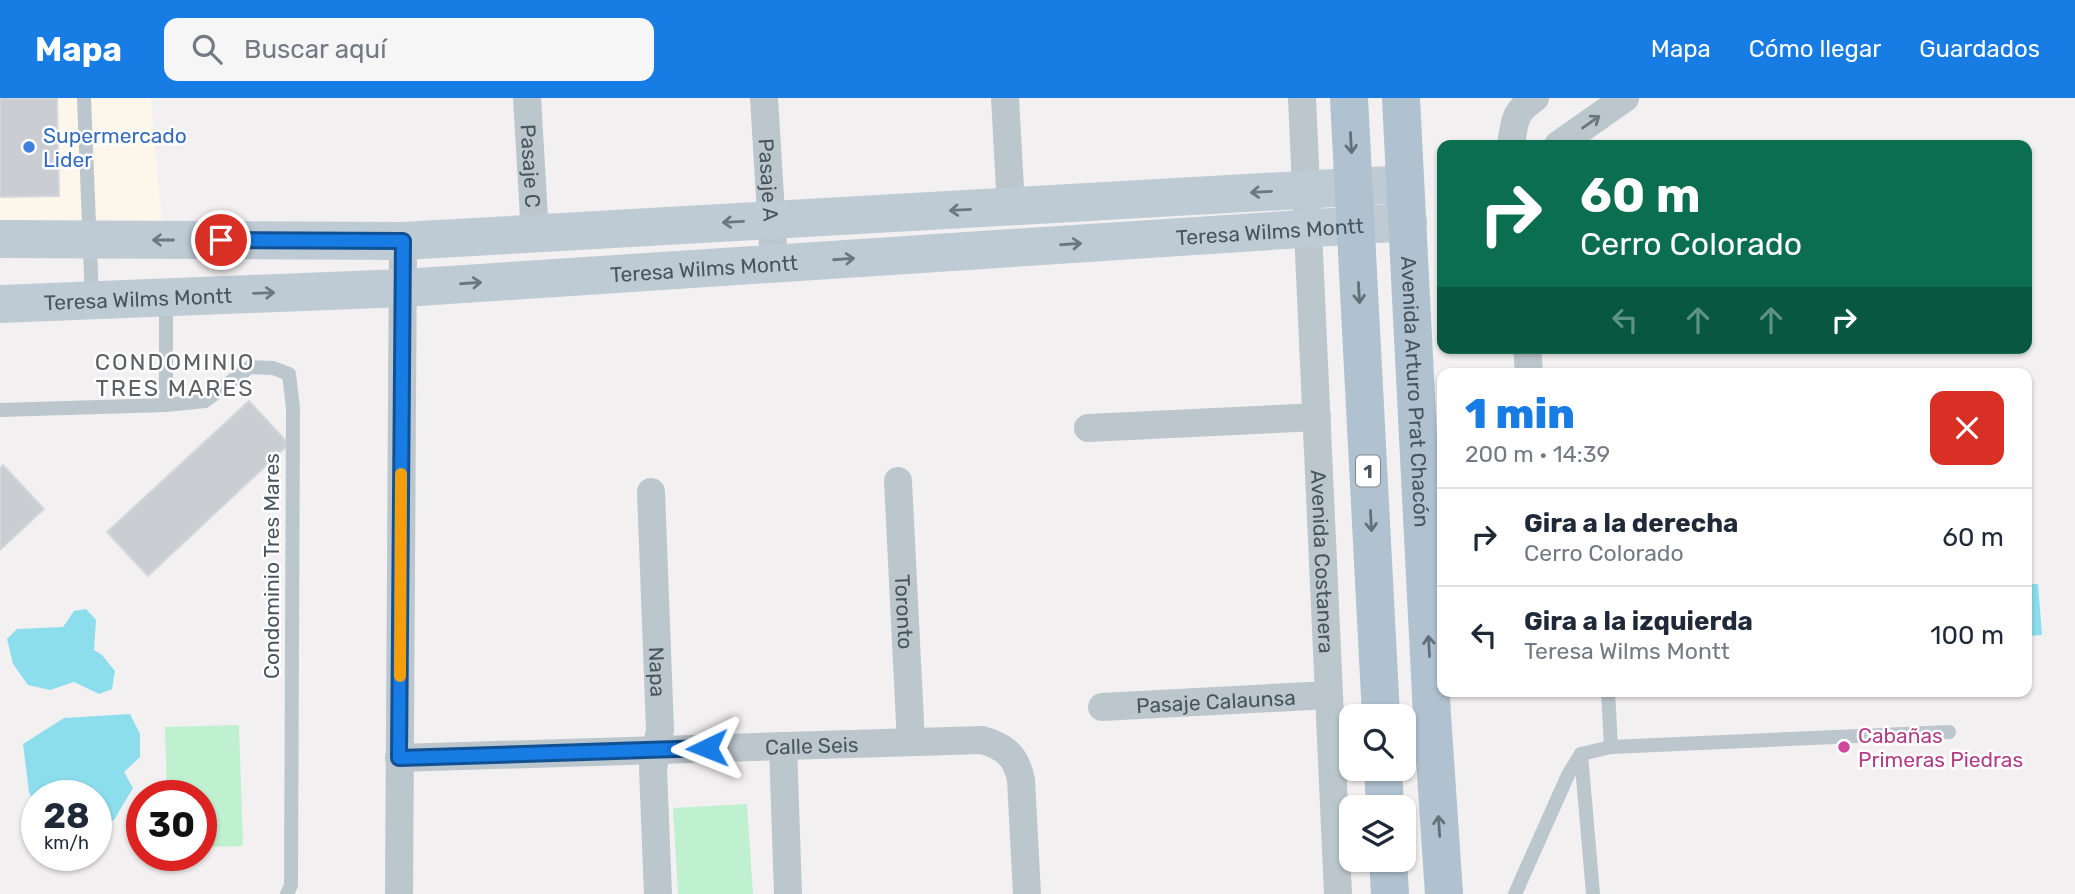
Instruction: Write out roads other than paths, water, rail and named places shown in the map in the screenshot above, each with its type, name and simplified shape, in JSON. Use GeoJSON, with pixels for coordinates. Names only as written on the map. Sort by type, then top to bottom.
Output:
{"type":"FeatureCollection","features":[{"type":"Feature","properties":{"kind":"main road","name":"1"},"geometry":{"type":"LineString","coordinates":[[1349,98],[1380,704]]}},
{"type":"Feature","properties":{"kind":"main road","name":"Avenida Arturo Prat Chacón"},"geometry":{"type":"LineString","coordinates":[[1401,98],[1433,550],[1437,693]]}},
{"type":"Feature","properties":{"kind":"main road","name":"Avenida Arturo Prat Chacón"},"geometry":{"type":"LineString","coordinates":[[1437,697],[1444,894]]}},
{"type":"Feature","properties":{"kind":"main road"},"geometry":{"type":"LineString","coordinates":[[1389,872],[1390,894]]}},
{"type":"Feature","properties":{"kind":"street","name":"Pasaje C"},"geometry":{"type":"LineString","coordinates":[[527,98],[535,234]]}},
{"type":"Feature","properties":{"kind":"street","name":"Pasaje A"},"geometry":{"type":"LineString","coordinates":[[764,98],[774,263]]}},
{"type":"Feature","properties":{"kind":"street"},"geometry":{"type":"LineString","coordinates":[[1004,98],[1011,207]]}},
{"type":"Feature","properties":{"kind":"street","name":"Avenida Costanera"},"geometry":{"type":"LineString","coordinates":[[1301,98],[1338,894]]}},
{"type":"Feature","properties":{"kind":"street"},"geometry":{"type":"LineString","coordinates":[[1512,140],[1515,117],[1521,107],[1535,98]]}},
{"type":"Feature","properties":{"kind":"street"},"geometry":{"type":"LineString","coordinates":[[1565,140],[1625,98]]}},
{"type":"Feature","properties":{"kind":"street","name":"Teresa Wilms Montt"},"geometry":{"type":"LineString","coordinates":[[0,239],[403,241],[1405,184]]}},
{"type":"Feature","properties":{"kind":"street","name":"Teresa Wilms Montt"},"geometry":{"type":"LineString","coordinates":[[0,303],[402,288],[1408,222]]}},
{"type":"Feature","properties":{"kind":"street"},"geometry":{"type":"LineString","coordinates":[[399,894],[403,241]]}},
{"type":"Feature","properties":{"kind":"street"},"geometry":{"type":"LineString","coordinates":[[1088,428],[1317,416]]}},
{"type":"Feature","properties":{"kind":"street","name":"Toronto"},"geometry":{"type":"LineString","coordinates":[[898,481],[911,742]]}},
{"type":"Feature","properties":{"kind":"street","name":"Napa"},"geometry":{"type":"LineString","coordinates":[[651,492],[660,730],[653,769],[658,894]]}},
{"type":"Feature","properties":{"kind":"street","name":"Pasaje Calaunsa"},"geometry":{"type":"LineString","coordinates":[[1102,707],[1329,695]]}},
{"type":"Feature","properties":{"kind":"street","name":"Calle Seis"},"geometry":{"type":"LineString","coordinates":[[399,758],[982,740],[998,745],[1010,753],[1017,765],[1021,780],[1027,894]]}},
{"type":"Feature","properties":{"kind":"street"},"geometry":{"type":"LineString","coordinates":[[783,746],[788,894]]}},
{"type":"Feature","properties":{"kind":"lane"},"geometry":{"type":"LineString","coordinates":[[84,98],[92,300]]}},
{"type":"Feature","properties":{"kind":"lane"},"geometry":{"type":"LineString","coordinates":[[166,297],[166,405]]}},
{"type":"Feature","properties":{"kind":"lane","name":"Condominio Tres Mares"},"geometry":{"type":"LineString","coordinates":[[0,410],[166,405],[205,401],[250,367],[273,368],[289,374],[293,408],[292,885],[287,894]]}},
{"type":"Feature","properties":{"kind":"lane"},"geometry":{"type":"LineString","coordinates":[[1608,697],[1612,747]]}},
{"type":"Feature","properties":{"kind":"lane"},"geometry":{"type":"LineString","coordinates":[[1516,894],[1567,775],[1581,754],[1612,747],[1949,732]]}},
{"type":"Feature","properties":{"kind":"lane"},"geometry":{"type":"LineString","coordinates":[[1581,754],[1593,894]]}},
{"type":"Feature","properties":{"kind":"water"},"geometry":{"type":"Polygon","coordinates":[[[2032,584],[2038,584],[2042,635],[2032,636],[2032,584]]]}},
{"type":"Feature","properties":{"kind":"water"},"geometry":{"type":"Polygon","coordinates":[[[86,609],[96,620],[94,650],[102,655],[115,671],[112,689],[99,694],[74,682],[50,690],[28,685],[13,664],[7,639],[17,629],[63,627],[74,611],[86,609]]]}},
{"type":"Feature","properties":{"kind":"water"},"geometry":{"type":"Polygon","coordinates":[[[130,714],[140,734],[140,757],[124,772],[128,780],[126,780],[126,800],[114,820],[112,821],[112,780],[28,780],[23,744],[64,718],[130,714]]]}},
{"type":"Feature","properties":{"kind":"place","name":"Supermercado Lider"},"geometry":{"type":"Point","coordinates":[29,147]}},
{"type":"Feature","properties":{"kind":"place","name":"Cabañas Primeras Piedras"},"geometry":{"type":"Point","coordinates":[1844,747]}},
{"type":"Feature","properties":{"kind":"district","name":"CONDOMINIO TRES MARES"},"geometry":{"type":"Point","coordinates":[175,375]}}]}
